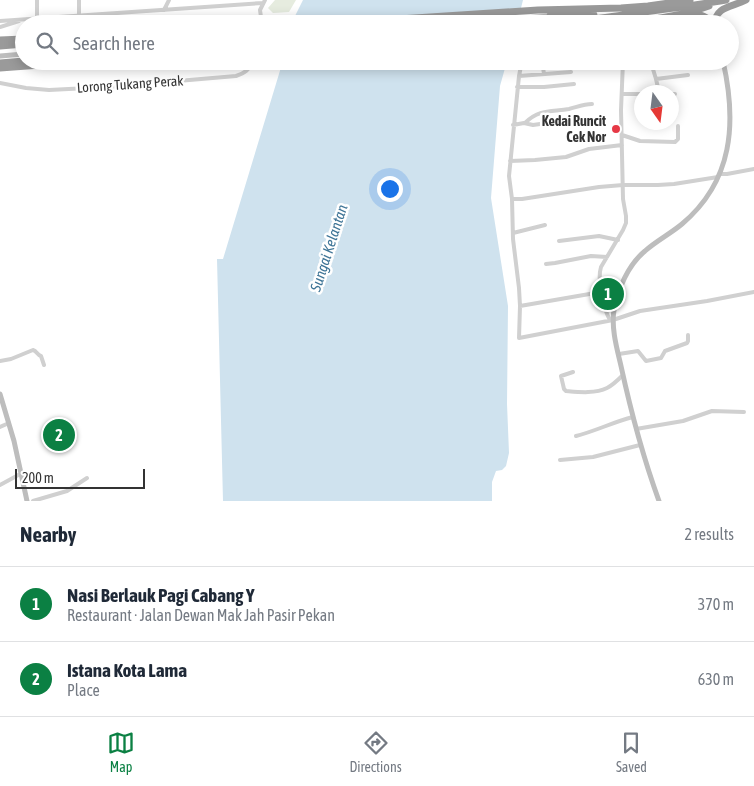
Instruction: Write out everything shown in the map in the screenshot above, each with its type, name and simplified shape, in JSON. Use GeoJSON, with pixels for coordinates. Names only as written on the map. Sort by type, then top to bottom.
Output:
{"type":"FeatureCollection","features":[{"type":"Feature","properties":{"kind":"highway"},"geometry":{"type":"LineString","coordinates":[[626,15],[630,8],[668,0]]}},
{"type":"Feature","properties":{"kind":"highway"},"geometry":{"type":"LineString","coordinates":[[630,8],[690,0]]}},
{"type":"Feature","properties":{"kind":"highway"},"geometry":{"type":"LineString","coordinates":[[688,13],[726,0]]}},
{"type":"Feature","properties":{"kind":"highway"},"geometry":{"type":"LineString","coordinates":[[644,15],[726,0]]}},
{"type":"Feature","properties":{"kind":"highway"},"geometry":{"type":"LineString","coordinates":[[717,15],[720,11],[746,0]]}},
{"type":"Feature","properties":{"kind":"highway"},"geometry":{"type":"LineString","coordinates":[[499,15],[538,13],[567,15]]}},
{"type":"Feature","properties":{"kind":"highway"},"geometry":{"type":"LineString","coordinates":[[667,15],[688,13],[703,15]]}},
{"type":"Feature","properties":{"kind":"highway"},"geometry":{"type":"LineString","coordinates":[[0,40],[15,39]]}},
{"type":"Feature","properties":{"kind":"highway"},"geometry":{"type":"LineString","coordinates":[[0,46],[15,45]]}},
{"type":"Feature","properties":{"kind":"highway"},"geometry":{"type":"LineString","coordinates":[[0,63],[15,62]]}},
{"type":"Feature","properties":{"kind":"highway"},"geometry":{"type":"LineString","coordinates":[[0,68],[15,67]]}},
{"type":"Feature","properties":{"kind":"street"},"geometry":{"type":"LineString","coordinates":[[37,0],[37,15]]}},
{"type":"Feature","properties":{"kind":"street"},"geometry":{"type":"LineString","coordinates":[[79,0],[79,15]]}},
{"type":"Feature","properties":{"kind":"street"},"geometry":{"type":"LineString","coordinates":[[164,10],[169,0]]}},
{"type":"Feature","properties":{"kind":"street"},"geometry":{"type":"LineString","coordinates":[[214,6],[218,0]]}},
{"type":"Feature","properties":{"kind":"street"},"geometry":{"type":"LineString","coordinates":[[93,15],[264,1],[260,10],[261,15]]}},
{"type":"Feature","properties":{"kind":"street"},"geometry":{"type":"LineString","coordinates":[[522,15],[538,13],[542,15]]}},
{"type":"Feature","properties":{"kind":"street"},"geometry":{"type":"LineString","coordinates":[[0,21],[15,20]]}},
{"type":"Feature","properties":{"kind":"street"},"geometry":{"type":"LineString","coordinates":[[0,27],[15,22]]}},
{"type":"Feature","properties":{"kind":"street"},"geometry":{"type":"LineString","coordinates":[[0,56],[15,55]]}},
{"type":"Feature","properties":{"kind":"street","name":"Lorong Tukang Perak"},"geometry":{"type":"LineString","coordinates":[[0,83],[49,90],[108,87],[236,76],[248,70]]}},
{"type":"Feature","properties":{"kind":"street"},"geometry":{"type":"LineString","coordinates":[[520,70],[509,176],[520,288],[519,338],[612,320],[640,311],[754,292]]}},
{"type":"Feature","properties":{"kind":"street"},"geometry":{"type":"LineString","coordinates":[[543,70],[544,74]]}},
{"type":"Feature","properties":{"kind":"street"},"geometry":{"type":"LineString","coordinates":[[612,320],[608,316],[602,292],[600,271],[624,230],[626,223],[622,145],[623,70]]}},
{"type":"Feature","properties":{"kind":"street"},"geometry":{"type":"LineString","coordinates":[[653,70],[657,85]]}},
{"type":"Feature","properties":{"kind":"street"},"geometry":{"type":"LineString","coordinates":[[659,501],[636,430],[612,320],[622,284],[636,260],[646,250],[683,223],[705,200],[719,175],[729,141],[730,123],[724,70]]}},
{"type":"Feature","properties":{"kind":"street"},"geometry":{"type":"LineString","coordinates":[[518,76],[571,72]]}},
{"type":"Feature","properties":{"kind":"street"},"geometry":{"type":"LineString","coordinates":[[656,79],[688,75]]}},
{"type":"Feature","properties":{"kind":"street"},"geometry":{"type":"LineString","coordinates":[[517,87],[574,84]]}},
{"type":"Feature","properties":{"kind":"street"},"geometry":{"type":"LineString","coordinates":[[622,94],[634,94]]}},
{"type":"Feature","properties":{"kind":"street"},"geometry":{"type":"LineString","coordinates":[[525,123],[542,112],[592,104]]}},
{"type":"Feature","properties":{"kind":"street"},"geometry":{"type":"LineString","coordinates":[[513,125],[547,123]]}},
{"type":"Feature","properties":{"kind":"street"},"geometry":{"type":"LineString","coordinates":[[622,135],[640,141],[673,142],[678,139],[678,130]]}},
{"type":"Feature","properties":{"kind":"street"},"geometry":{"type":"LineString","coordinates":[[510,161],[566,157],[589,149],[622,145]]}},
{"type":"Feature","properties":{"kind":"street"},"geometry":{"type":"LineString","coordinates":[[512,199],[623,185],[658,185],[754,169]]}},
{"type":"Feature","properties":{"kind":"street"},"geometry":{"type":"LineString","coordinates":[[513,232],[546,225]]}},
{"type":"Feature","properties":{"kind":"street"},"geometry":{"type":"LineString","coordinates":[[559,240],[599,236],[618,240]]}},
{"type":"Feature","properties":{"kind":"street"},"geometry":{"type":"LineString","coordinates":[[546,264],[591,256],[607,257]]}},
{"type":"Feature","properties":{"kind":"street"},"geometry":{"type":"LineString","coordinates":[[520,306],[602,292]]}},
{"type":"Feature","properties":{"kind":"street"},"geometry":{"type":"LineString","coordinates":[[619,354],[638,351],[646,361],[660,358],[665,351],[687,343],[688,335]]}},
{"type":"Feature","properties":{"kind":"street"},"geometry":{"type":"LineString","coordinates":[[0,361],[16,358],[33,350],[41,356],[44,365]]}},
{"type":"Feature","properties":{"kind":"street"},"geometry":{"type":"LineString","coordinates":[[573,372],[563,374],[561,377],[566,391],[601,390],[623,376]]}},
{"type":"Feature","properties":{"kind":"street"},"geometry":{"type":"LineString","coordinates":[[0,394],[22,474],[27,501]]}},
{"type":"Feature","properties":{"kind":"street"},"geometry":{"type":"LineString","coordinates":[[636,430],[683,421],[712,411],[744,412]]}},
{"type":"Feature","properties":{"kind":"street"},"geometry":{"type":"LineString","coordinates":[[576,436],[633,417]]}},
{"type":"Feature","properties":{"kind":"street"},"geometry":{"type":"LineString","coordinates":[[0,427],[9,423]]}},
{"type":"Feature","properties":{"kind":"street"},"geometry":{"type":"LineString","coordinates":[[560,460],[593,457],[640,445]]}},
{"type":"Feature","properties":{"kind":"street"},"geometry":{"type":"LineString","coordinates":[[0,485],[22,474]]}},
{"type":"Feature","properties":{"kind":"street"},"geometry":{"type":"LineString","coordinates":[[33,501],[67,491],[87,478]]}},
{"type":"Feature","properties":{"kind":"shaded area"},"geometry":{"type":"Polygon","coordinates":[[[275,0],[296,0],[289,12],[273,13],[268,8],[275,0]]]}},
{"type":"Feature","properties":{"kind":"water"},"geometry":{"type":"Polygon","coordinates":[[[303,0],[523,0],[519,15],[296,15],[303,0]]]}},
{"type":"Feature","properties":{"kind":"water","name":"Sungai Kelantan"},"geometry":{"type":"Polygon","coordinates":[[[280,70],[504,70],[500,86],[491,198],[508,306],[507,404],[509,453],[506,466],[502,470],[496,471],[492,482],[492,501],[223,501],[217,259],[223,259],[280,70]]]}},
{"type":"Feature","properties":{"kind":"pier"},"geometry":{"type":"Polygon","coordinates":[[[523,9],[521,15],[429,15],[523,9]]]}},
{"type":"Feature","properties":{"kind":"place","name":"Kedai Runcit Cek Nor"},"geometry":{"type":"Point","coordinates":[616,129]}},
{"type":"Feature","properties":{"kind":"place","name":"Nasi Berlauk Pagi Cabang Y"},"geometry":{"type":"Point","coordinates":[608,294]}},
{"type":"Feature","properties":{"kind":"place","name":"Istana Kota Lama"},"geometry":{"type":"Point","coordinates":[59,435]}}]}
